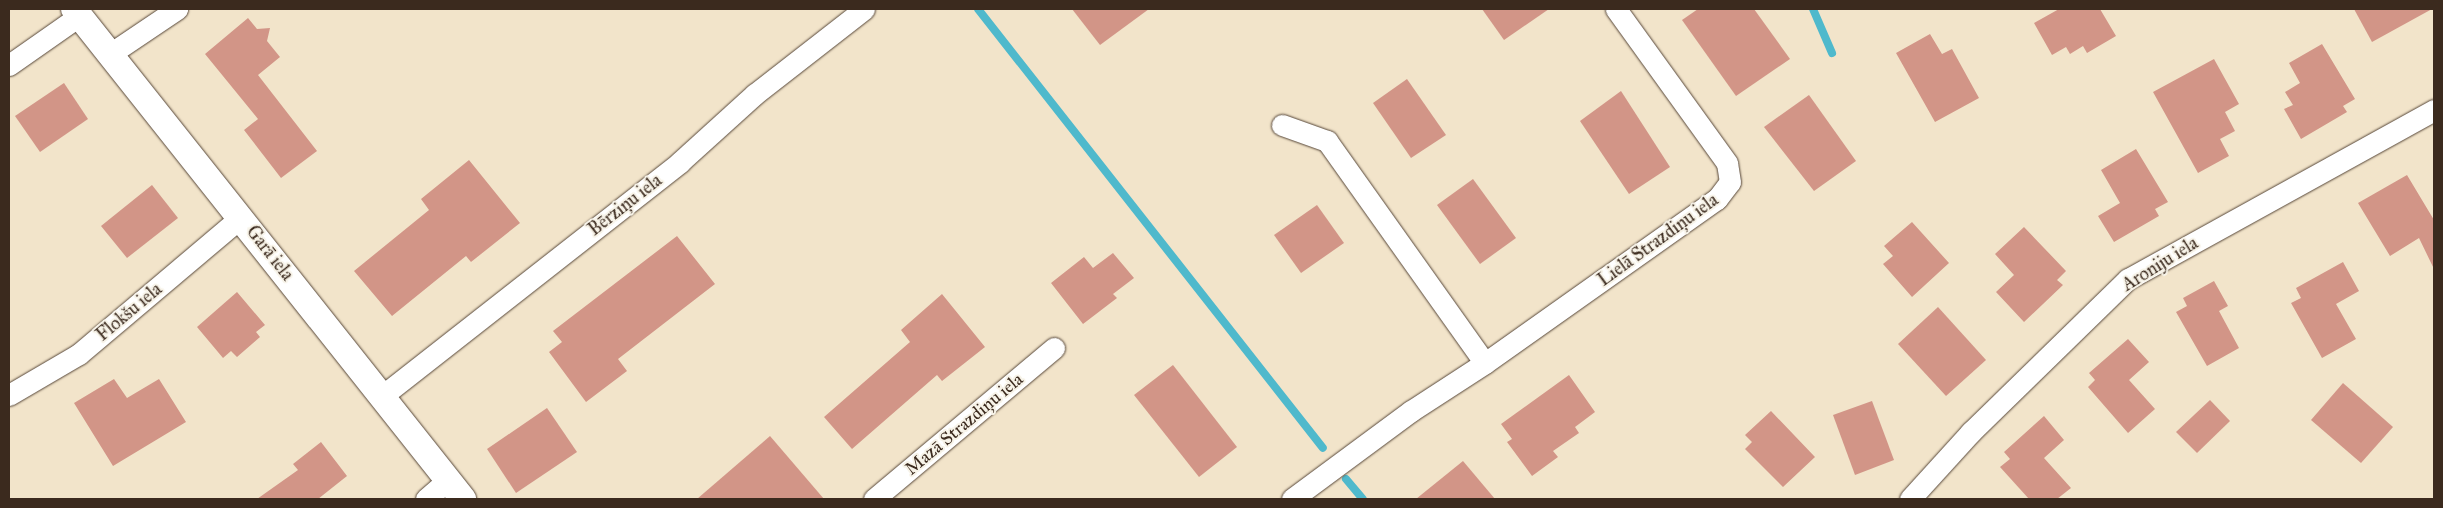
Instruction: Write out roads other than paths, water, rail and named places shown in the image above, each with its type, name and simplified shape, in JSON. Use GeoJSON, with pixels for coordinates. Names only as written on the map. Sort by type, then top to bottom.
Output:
{"type":"FeatureCollection","features":[{"type":"Feature","properties":{"kind":"street"},"geometry":{"type":"LineString","coordinates":[[110,54],[177,9]]}},
{"type":"Feature","properties":{"kind":"street","name":"Bērziņu iela"},"geometry":{"type":"LineString","coordinates":[[382,396],[680,162],[755,94],[864,9]]}},
{"type":"Feature","properties":{"kind":"street","name":"Lielā Strazdiņu iela"},"geometry":{"type":"LineString","coordinates":[[1292,499],[1411,412],[1485,363],[1717,199],[1730,182],[1727,162],[1616,9]]}},
{"type":"Feature","properties":{"kind":"street"},"geometry":{"type":"LineString","coordinates":[[9,65],[76,12]]}},
{"type":"Feature","properties":{"kind":"street","name":"Garā iela"},"geometry":{"type":"LineString","coordinates":[[76,12],[241,216],[455,490]]}},
{"type":"Feature","properties":{"kind":"street","name":"Aroniju iela"},"geometry":{"type":"LineString","coordinates":[[1910,499],[1971,432],[2128,279],[2434,110]]}},
{"type":"Feature","properties":{"kind":"street"},"geometry":{"type":"LineString","coordinates":[[1282,125],[1327,141],[1485,363]]}},
{"type":"Feature","properties":{"kind":"street","name":"Flokšu iela"},"geometry":{"type":"LineString","coordinates":[[9,395],[79,354],[241,216]]}},
{"type":"Feature","properties":{"kind":"street","name":"Mazā Strazdiņu iela"},"geometry":{"type":"LineString","coordinates":[[874,499],[1054,348]]}},
{"type":"Feature","properties":{"kind":"street"},"geometry":{"type":"LineString","coordinates":[[426,499],[455,490]]}},
{"type":"Feature","properties":{"kind":"waterway"},"geometry":{"type":"LineString","coordinates":[[978,9],[1323,448]]}},
{"type":"Feature","properties":{"kind":"waterway"},"geometry":{"type":"LineString","coordinates":[[1813,9],[1832,53]]}},
{"type":"Feature","properties":{"kind":"waterway"},"geometry":{"type":"LineString","coordinates":[[1346,479],[1363,499]]}}]}
